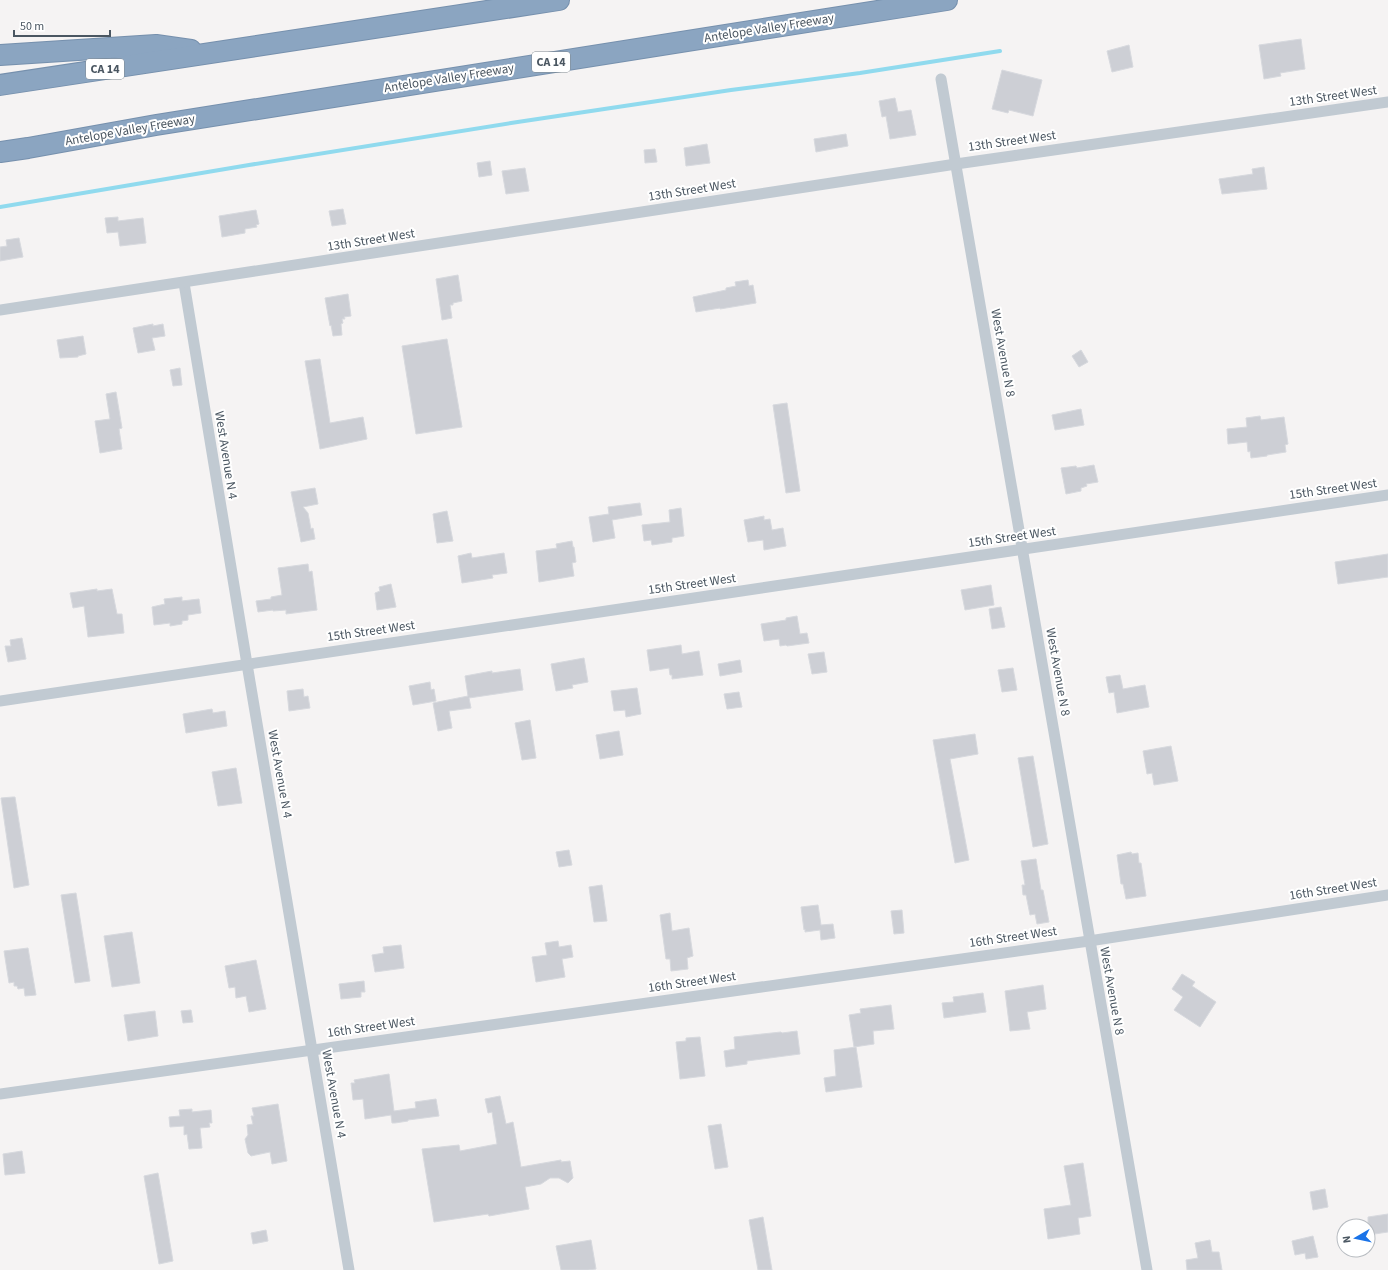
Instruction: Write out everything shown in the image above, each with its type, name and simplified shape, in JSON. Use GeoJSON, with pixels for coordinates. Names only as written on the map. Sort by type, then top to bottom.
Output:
{"type":"FeatureCollection","features":[{"type":"Feature","properties":{"kind":"highway","name":"CA 14"},"geometry":{"type":"LineString","coordinates":[[0,85],[559,0]]}},
{"type":"Feature","properties":{"kind":"highway","name":"Antelope Valley Freeway"},"geometry":{"type":"LineString","coordinates":[[0,152],[164,123],[947,0]]}},
{"type":"Feature","properties":{"kind":"highway"},"geometry":{"type":"LineString","coordinates":[[0,55],[156,45],[211,53]]}},
{"type":"Feature","properties":{"kind":"highway"},"geometry":{"type":"LineString","coordinates":[[0,161],[28,148]]}},
{"type":"Feature","properties":{"kind":"street","name":"West Avenue N 8"},"geometry":{"type":"LineString","coordinates":[[941,79],[1147,1270]]}},
{"type":"Feature","properties":{"kind":"street","name":"13th Street West"},"geometry":{"type":"LineString","coordinates":[[0,310],[956,164],[1388,102]]}},
{"type":"Feature","properties":{"kind":"street","name":"West Avenue N 4"},"geometry":{"type":"LineString","coordinates":[[184,283],[350,1270]]}},
{"type":"Feature","properties":{"kind":"street","name":"15th Street West"},"geometry":{"type":"LineString","coordinates":[[0,701],[1388,495]]}},
{"type":"Feature","properties":{"kind":"street","name":"16th Street West"},"geometry":{"type":"LineString","coordinates":[[0,1094],[1089,941],[1388,895]]}},
{"type":"Feature","properties":{"kind":"building"},"geometry":{"type":"Polygon","coordinates":[[[1301,39],[1305,69],[1280,73],[1281,76],[1264,79],[1259,45],[1301,39]]]}},
{"type":"Feature","properties":{"kind":"building"},"geometry":{"type":"Polygon","coordinates":[[[1129,45],[1133,67],[1112,72],[1107,51],[1129,45]]]}},
{"type":"Feature","properties":{"kind":"building"},"geometry":{"type":"Polygon","coordinates":[[[1002,70],[1042,80],[1033,116],[1009,110],[1008,113],[992,109],[1002,70]]]}},
{"type":"Feature","properties":{"kind":"building"},"geometry":{"type":"Polygon","coordinates":[[[895,98],[898,112],[911,110],[916,135],[890,139],[886,116],[882,117],[879,101],[895,98]]]}},
{"type":"Feature","properties":{"kind":"building"},"geometry":{"type":"Polygon","coordinates":[[[846,134],[848,146],[816,152],[814,139],[846,134]]]}},
{"type":"Feature","properties":{"kind":"building"},"geometry":{"type":"Polygon","coordinates":[[[707,144],[710,163],[686,166],[684,148],[707,144]]]}},
{"type":"Feature","properties":{"kind":"building"},"geometry":{"type":"Polygon","coordinates":[[[655,149],[657,162],[645,163],[644,150],[655,149]]]}},
{"type":"Feature","properties":{"kind":"building"},"geometry":{"type":"Polygon","coordinates":[[[490,161],[492,175],[479,177],[477,163],[490,161]]]}},
{"type":"Feature","properties":{"kind":"building"},"geometry":{"type":"Polygon","coordinates":[[[1264,167],[1267,189],[1222,194],[1219,179],[1253,174],[1252,169],[1264,167]]]}},
{"type":"Feature","properties":{"kind":"building"},"geometry":{"type":"Polygon","coordinates":[[[525,168],[529,191],[506,194],[502,171],[525,168]]]}},
{"type":"Feature","properties":{"kind":"building"},"geometry":{"type":"Polygon","coordinates":[[[343,209],[346,224],[332,226],[329,211],[343,209]]]}},
{"type":"Feature","properties":{"kind":"building"},"geometry":{"type":"Polygon","coordinates":[[[256,210],[259,224],[256,225],[257,227],[245,229],[245,233],[222,237],[219,216],[256,210]]]}},
{"type":"Feature","properties":{"kind":"building"},"geometry":{"type":"Polygon","coordinates":[[[118,217],[118,221],[143,218],[146,243],[120,246],[118,232],[107,233],[105,218],[118,217]]]}},
{"type":"Feature","properties":{"kind":"building"},"geometry":{"type":"Polygon","coordinates":[[[19,238],[23,257],[0,261],[0,247],[7,246],[6,240],[19,238]]]}},
{"type":"Feature","properties":{"kind":"building"},"geometry":{"type":"Polygon","coordinates":[[[458,275],[462,301],[450,305],[452,318],[442,320],[436,279],[458,275]]]}},
{"type":"Feature","properties":{"kind":"building"},"geometry":{"type":"Polygon","coordinates":[[[748,280],[749,286],[753,285],[756,303],[696,312],[693,297],[726,290],[726,288],[736,286],[735,282],[748,280]]]}},
{"type":"Feature","properties":{"kind":"building"},"geometry":{"type":"Polygon","coordinates":[[[348,294],[351,316],[344,317],[345,319],[342,319],[342,335],[333,336],[325,298],[348,294]]]}},
{"type":"Feature","properties":{"kind":"building"},"geometry":{"type":"Polygon","coordinates":[[[153,324],[153,326],[163,324],[165,336],[152,338],[155,350],[138,353],[133,328],[153,324]]]}},
{"type":"Feature","properties":{"kind":"building"},"geometry":{"type":"Polygon","coordinates":[[[83,336],[86,354],[78,357],[60,358],[57,340],[83,336]]]}},
{"type":"Feature","properties":{"kind":"building"},"geometry":{"type":"Polygon","coordinates":[[[447,339],[462,427],[416,434],[402,346],[447,339]]]}},
{"type":"Feature","properties":{"kind":"building"},"geometry":{"type":"Polygon","coordinates":[[[1081,350],[1088,362],[1079,367],[1072,356],[1081,350]]]}},
{"type":"Feature","properties":{"kind":"building"},"geometry":{"type":"Polygon","coordinates":[[[320,359],[330,423],[363,417],[367,439],[320,449],[305,361],[320,359]]]}},
{"type":"Feature","properties":{"kind":"building"},"geometry":{"type":"Polygon","coordinates":[[[180,368],[182,385],[173,386],[170,370],[180,368]]]}},
{"type":"Feature","properties":{"kind":"building"},"geometry":{"type":"Polygon","coordinates":[[[116,392],[122,428],[119,429],[122,449],[100,453],[95,421],[110,419],[106,394],[116,392]]]}},
{"type":"Feature","properties":{"kind":"building"},"geometry":{"type":"Polygon","coordinates":[[[787,403],[800,491],[786,493],[773,405],[787,403]]]}},
{"type":"Feature","properties":{"kind":"building"},"geometry":{"type":"Polygon","coordinates":[[[1081,409],[1084,425],[1055,430],[1052,415],[1081,409]]]}},
{"type":"Feature","properties":{"kind":"building"},"geometry":{"type":"Polygon","coordinates":[[[1260,416],[1261,420],[1284,417],[1288,444],[1285,445],[1286,452],[1251,458],[1250,451],[1248,452],[1247,442],[1228,444],[1227,429],[1247,427],[1246,418],[1260,416]]]}},
{"type":"Feature","properties":{"kind":"building"},"geometry":{"type":"Polygon","coordinates":[[[1094,465],[1098,482],[1086,484],[1087,486],[1081,488],[1081,491],[1066,494],[1061,468],[1076,466],[1077,468],[1094,465]]]}},
{"type":"Feature","properties":{"kind":"building"},"geometry":{"type":"Polygon","coordinates":[[[315,488],[318,504],[303,507],[308,513],[311,529],[313,528],[315,539],[301,542],[291,492],[315,488]]]}},
{"type":"Feature","properties":{"kind":"building"},"geometry":{"type":"Polygon","coordinates":[[[640,503],[642,515],[612,520],[615,538],[593,542],[589,517],[609,514],[608,507],[640,503]]]}},
{"type":"Feature","properties":{"kind":"building"},"geometry":{"type":"Polygon","coordinates":[[[681,508],[684,536],[672,538],[672,542],[652,545],[651,540],[644,541],[642,525],[670,522],[669,510],[681,508]]]}},
{"type":"Feature","properties":{"kind":"building"},"geometry":{"type":"Polygon","coordinates":[[[447,511],[453,541],[437,543],[433,514],[447,511]]]}},
{"type":"Feature","properties":{"kind":"building"},"geometry":{"type":"Polygon","coordinates":[[[764,516],[764,520],[770,519],[772,530],[783,528],[786,546],[764,550],[763,540],[748,542],[744,520],[764,516]]]}},
{"type":"Feature","properties":{"kind":"building"},"geometry":{"type":"Polygon","coordinates":[[[572,541],[576,562],[572,563],[574,576],[539,582],[536,551],[557,548],[556,544],[572,541]]]}},
{"type":"Feature","properties":{"kind":"building"},"geometry":{"type":"Polygon","coordinates":[[[471,553],[472,558],[504,553],[507,573],[492,575],[493,578],[462,583],[458,556],[471,553]]]}},
{"type":"Feature","properties":{"kind":"building"},"geometry":{"type":"Polygon","coordinates":[[[1388,554],[1388,577],[1338,584],[1335,562],[1388,554]]]}},
{"type":"Feature","properties":{"kind":"building"},"geometry":{"type":"Polygon","coordinates":[[[308,564],[309,572],[312,571],[317,610],[286,614],[286,610],[258,612],[256,601],[271,599],[271,597],[282,595],[278,568],[308,564]]]}},
{"type":"Feature","properties":{"kind":"building"},"geometry":{"type":"Polygon","coordinates":[[[391,584],[396,607],[377,610],[375,593],[380,591],[379,587],[391,584]]]}},
{"type":"Feature","properties":{"kind":"building"},"geometry":{"type":"Polygon","coordinates":[[[991,585],[994,605],[965,610],[961,590],[991,585]]]}},
{"type":"Feature","properties":{"kind":"building"},"geometry":{"type":"Polygon","coordinates":[[[97,589],[97,591],[112,589],[117,614],[122,614],[124,633],[88,637],[84,606],[73,608],[70,593],[97,589]]]}},
{"type":"Feature","properties":{"kind":"building"},"geometry":{"type":"Polygon","coordinates":[[[182,597],[182,601],[199,599],[201,613],[188,615],[188,620],[182,621],[182,624],[170,626],[170,623],[154,625],[152,607],[165,604],[164,599],[182,597]]]}},
{"type":"Feature","properties":{"kind":"building"},"geometry":{"type":"Polygon","coordinates":[[[1001,607],[1005,627],[992,629],[989,609],[1001,607]]]}},
{"type":"Feature","properties":{"kind":"building"},"geometry":{"type":"Polygon","coordinates":[[[797,616],[800,634],[807,633],[809,643],[780,646],[779,639],[764,641],[761,624],[786,620],[786,618],[797,616]]]}},
{"type":"Feature","properties":{"kind":"building"},"geometry":{"type":"Polygon","coordinates":[[[22,638],[26,659],[8,662],[5,646],[11,646],[10,640],[22,638]]]}},
{"type":"Feature","properties":{"kind":"building"},"geometry":{"type":"Polygon","coordinates":[[[681,645],[682,654],[699,651],[703,675],[672,679],[669,668],[650,671],[647,650],[681,645]]]}},
{"type":"Feature","properties":{"kind":"building"},"geometry":{"type":"Polygon","coordinates":[[[824,652],[827,672],[812,674],[808,654],[824,652]]]}},
{"type":"Feature","properties":{"kind":"building"},"geometry":{"type":"Polygon","coordinates":[[[584,658],[588,682],[572,685],[573,688],[556,691],[551,664],[584,658]]]}},
{"type":"Feature","properties":{"kind":"building"},"geometry":{"type":"Polygon","coordinates":[[[740,660],[742,672],[720,676],[718,664],[740,660]]]}},
{"type":"Feature","properties":{"kind":"building"},"geometry":{"type":"Polygon","coordinates":[[[1013,668],[1017,690],[1002,692],[998,670],[1013,668]]]}},
{"type":"Feature","properties":{"kind":"building"},"geometry":{"type":"Polygon","coordinates":[[[520,669],[523,690],[469,698],[471,708],[449,711],[452,728],[438,731],[433,703],[468,696],[465,676],[492,671],[492,673],[520,669]]]}},
{"type":"Feature","properties":{"kind":"building"},"geometry":{"type":"Polygon","coordinates":[[[1120,675],[1123,689],[1145,685],[1149,707],[1117,713],[1114,692],[1109,693],[1106,677],[1120,675]]]}},
{"type":"Feature","properties":{"kind":"building"},"geometry":{"type":"Polygon","coordinates":[[[430,682],[431,690],[434,689],[436,701],[413,705],[409,686],[430,682]]]}},
{"type":"Feature","properties":{"kind":"building"},"geometry":{"type":"Polygon","coordinates":[[[637,688],[641,714],[626,717],[625,710],[614,711],[611,691],[637,688]]]}},
{"type":"Feature","properties":{"kind":"building"},"geometry":{"type":"Polygon","coordinates":[[[303,689],[304,697],[308,696],[310,708],[289,711],[287,691],[303,689]]]}},
{"type":"Feature","properties":{"kind":"building"},"geometry":{"type":"Polygon","coordinates":[[[739,692],[742,707],[727,709],[724,694],[739,692]]]}},
{"type":"Feature","properties":{"kind":"building"},"geometry":{"type":"Polygon","coordinates":[[[212,709],[213,713],[225,711],[227,726],[186,733],[183,714],[212,709]]]}},
{"type":"Feature","properties":{"kind":"building"},"geometry":{"type":"Polygon","coordinates":[[[530,720],[536,758],[522,760],[515,723],[530,720]]]}},
{"type":"Feature","properties":{"kind":"building"},"geometry":{"type":"Polygon","coordinates":[[[619,731],[623,755],[600,759],[596,735],[619,731]]]}},
{"type":"Feature","properties":{"kind":"building"},"geometry":{"type":"Polygon","coordinates":[[[975,734],[978,754],[950,759],[969,860],[955,863],[933,740],[975,734]]]}},
{"type":"Feature","properties":{"kind":"building"},"geometry":{"type":"Polygon","coordinates":[[[1171,746],[1178,781],[1154,785],[1152,773],[1147,774],[1143,751],[1171,746]]]}},
{"type":"Feature","properties":{"kind":"building"},"geometry":{"type":"Polygon","coordinates":[[[1033,756],[1048,844],[1033,847],[1018,758],[1033,756]]]}},
{"type":"Feature","properties":{"kind":"building"},"geometry":{"type":"Polygon","coordinates":[[[236,768],[242,803],[218,806],[212,772],[236,768]]]}},
{"type":"Feature","properties":{"kind":"building"},"geometry":{"type":"Polygon","coordinates":[[[15,797],[29,885],[14,888],[1,798],[15,797]]]}},
{"type":"Feature","properties":{"kind":"building"},"geometry":{"type":"Polygon","coordinates":[[[569,850],[572,865],[559,867],[556,852],[569,850]]]}},
{"type":"Feature","properties":{"kind":"building"},"geometry":{"type":"Polygon","coordinates":[[[1131,852],[1132,854],[1138,853],[1146,896],[1126,899],[1123,884],[1121,884],[1117,855],[1131,852]]]}},
{"type":"Feature","properties":{"kind":"building"},"geometry":{"type":"Polygon","coordinates":[[[1036,859],[1041,890],[1043,890],[1049,922],[1037,924],[1035,914],[1030,915],[1026,895],[1023,895],[1022,885],[1025,885],[1021,861],[1036,859]]]}},
{"type":"Feature","properties":{"kind":"building"},"geometry":{"type":"Polygon","coordinates":[[[602,885],[607,921],[594,922],[589,887],[602,885]]]}},
{"type":"Feature","properties":{"kind":"building"},"geometry":{"type":"Polygon","coordinates":[[[76,893],[90,981],[75,983],[61,895],[76,893]]]}},
{"type":"Feature","properties":{"kind":"building"},"geometry":{"type":"Polygon","coordinates":[[[818,905],[821,925],[833,924],[835,938],[821,940],[820,930],[805,932],[801,907],[818,905]]]}},
{"type":"Feature","properties":{"kind":"building"},"geometry":{"type":"Polygon","coordinates":[[[902,910],[904,933],[894,934],[891,911],[902,910]]]}},
{"type":"Feature","properties":{"kind":"building"},"geometry":{"type":"Polygon","coordinates":[[[670,913],[672,931],[689,928],[693,956],[687,958],[688,969],[671,971],[670,959],[666,959],[660,915],[670,913]]]}},
{"type":"Feature","properties":{"kind":"building"},"geometry":{"type":"Polygon","coordinates":[[[132,932],[140,983],[112,987],[104,936],[132,932]]]}},
{"type":"Feature","properties":{"kind":"building"},"geometry":{"type":"Polygon","coordinates":[[[558,941],[559,947],[571,945],[573,957],[562,959],[565,977],[536,982],[532,957],[547,955],[545,943],[558,941]]]}},
{"type":"Feature","properties":{"kind":"building"},"geometry":{"type":"Polygon","coordinates":[[[401,945],[404,968],[375,972],[372,955],[384,953],[383,947],[401,945]]]}},
{"type":"Feature","properties":{"kind":"building"},"geometry":{"type":"Polygon","coordinates":[[[28,948],[36,995],[25,996],[24,988],[18,989],[17,986],[14,986],[14,982],[9,983],[4,951],[28,948]]]}},
{"type":"Feature","properties":{"kind":"building"},"geometry":{"type":"Polygon","coordinates":[[[256,960],[266,1009],[249,1012],[246,996],[236,998],[235,987],[229,988],[225,966],[256,960]]]}},
{"type":"Feature","properties":{"kind":"building"},"geometry":{"type":"Polygon","coordinates":[[[1182,974],[1195,982],[1192,986],[1216,1002],[1200,1027],[1174,1010],[1183,997],[1172,989],[1182,974]]]}},
{"type":"Feature","properties":{"kind":"building"},"geometry":{"type":"Polygon","coordinates":[[[364,981],[365,992],[361,992],[361,997],[341,999],[339,984],[364,981]]]}},
{"type":"Feature","properties":{"kind":"building"},"geometry":{"type":"Polygon","coordinates":[[[1043,985],[1046,1009],[1027,1012],[1030,1029],[1010,1031],[1005,991],[1043,985]]]}},
{"type":"Feature","properties":{"kind":"building"},"geometry":{"type":"Polygon","coordinates":[[[983,993],[986,1012],[944,1018],[942,1003],[954,1002],[953,997],[983,993]]]}},
{"type":"Feature","properties":{"kind":"building"},"geometry":{"type":"Polygon","coordinates":[[[891,1005],[894,1029],[873,1031],[874,1044],[854,1047],[849,1015],[861,1013],[860,1009],[891,1005]]]}},
{"type":"Feature","properties":{"kind":"building"},"geometry":{"type":"Polygon","coordinates":[[[191,1010],[193,1022],[183,1023],[181,1011],[191,1010]]]}},
{"type":"Feature","properties":{"kind":"building"},"geometry":{"type":"Polygon","coordinates":[[[155,1011],[158,1036],[128,1041],[124,1015],[155,1011]]]}},
{"type":"Feature","properties":{"kind":"building"},"geometry":{"type":"Polygon","coordinates":[[[797,1031],[800,1054],[747,1061],[747,1064],[726,1067],[724,1051],[735,1049],[734,1037],[797,1031]]]}},
{"type":"Feature","properties":{"kind":"building"},"geometry":{"type":"Polygon","coordinates":[[[700,1037],[705,1076],[680,1079],[676,1042],[686,1041],[686,1038],[700,1037]]]}},
{"type":"Feature","properties":{"kind":"building"},"geometry":{"type":"Polygon","coordinates":[[[856,1047],[862,1087],[826,1092],[824,1078],[836,1076],[834,1050],[856,1047]]]}},
{"type":"Feature","properties":{"kind":"building"},"geometry":{"type":"Polygon","coordinates":[[[389,1074],[394,1111],[416,1108],[415,1102],[436,1099],[439,1116],[395,1123],[392,1123],[391,1115],[365,1119],[363,1099],[353,1100],[351,1083],[355,1083],[354,1080],[389,1074]]]}},
{"type":"Feature","properties":{"kind":"building"},"geometry":{"type":"Polygon","coordinates":[[[500,1096],[506,1124],[513,1122],[521,1167],[561,1160],[561,1162],[570,1161],[573,1178],[568,1183],[559,1178],[550,1178],[541,1184],[525,1187],[529,1209],[489,1216],[488,1214],[434,1222],[422,1149],[459,1145],[460,1151],[497,1144],[492,1112],[488,1113],[485,1099],[500,1096]]]}},
{"type":"Feature","properties":{"kind":"building"},"geometry":{"type":"Polygon","coordinates":[[[278,1104],[287,1161],[272,1164],[270,1152],[251,1156],[248,1153],[245,1139],[248,1135],[247,1125],[253,1124],[251,1116],[254,1116],[252,1108],[278,1104]]]}},
{"type":"Feature","properties":{"kind":"building"},"geometry":{"type":"Polygon","coordinates":[[[192,1109],[192,1112],[211,1110],[212,1123],[209,1123],[210,1127],[200,1128],[202,1148],[189,1149],[187,1134],[184,1135],[184,1126],[170,1127],[169,1117],[180,1116],[179,1110],[192,1109]]]}},
{"type":"Feature","properties":{"kind":"building"},"geometry":{"type":"Polygon","coordinates":[[[721,1124],[728,1167],[715,1169],[708,1126],[721,1124]]]}},
{"type":"Feature","properties":{"kind":"building"},"geometry":{"type":"Polygon","coordinates":[[[22,1151],[25,1173],[5,1175],[3,1154],[22,1151]]]}},
{"type":"Feature","properties":{"kind":"building"},"geometry":{"type":"Polygon","coordinates":[[[1083,1163],[1091,1216],[1078,1218],[1080,1234],[1048,1239],[1044,1209],[1071,1205],[1064,1166],[1083,1163]]]}},
{"type":"Feature","properties":{"kind":"building"},"geometry":{"type":"Polygon","coordinates":[[[158,1173],[173,1261],[159,1264],[144,1176],[158,1173]]]}},
{"type":"Feature","properties":{"kind":"building"},"geometry":{"type":"Polygon","coordinates":[[[1325,1189],[1328,1207],[1313,1210],[1310,1192],[1325,1189]]]}},
{"type":"Feature","properties":{"kind":"building"},"geometry":{"type":"Polygon","coordinates":[[[1388,1214],[1388,1232],[1376,1234],[1376,1218],[1368,1217],[1388,1214]]]}},
{"type":"Feature","properties":{"kind":"building"},"geometry":{"type":"Polygon","coordinates":[[[763,1217],[772,1270],[758,1270],[749,1220],[763,1217]]]}},
{"type":"Feature","properties":{"kind":"building"},"geometry":{"type":"Polygon","coordinates":[[[266,1230],[268,1241],[253,1244],[251,1233],[266,1230]]]}},
{"type":"Feature","properties":{"kind":"building"},"geometry":{"type":"Polygon","coordinates":[[[1313,1236],[1318,1257],[1306,1259],[1305,1253],[1295,1255],[1292,1241],[1313,1236]]]}},
{"type":"Feature","properties":{"kind":"building"},"geometry":{"type":"Polygon","coordinates":[[[591,1240],[596,1269],[561,1270],[556,1246],[591,1240]]]}},
{"type":"Feature","properties":{"kind":"building"},"geometry":{"type":"Polygon","coordinates":[[[1210,1240],[1212,1252],[1219,1252],[1222,1270],[1187,1270],[1186,1260],[1198,1258],[1195,1243],[1210,1240]]]}},
{"type":"Feature","properties":{"kind":"waterway"},"geometry":{"type":"LineString","coordinates":[[0,207],[511,123],[731,90],[860,73],[1000,51]]}}]}
